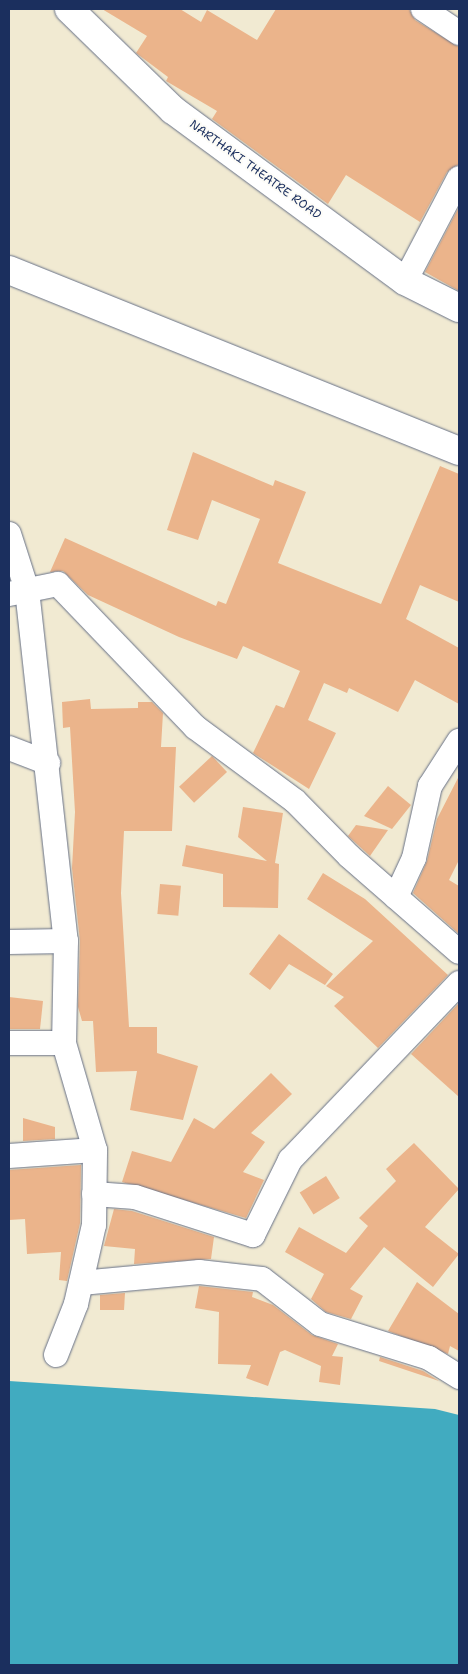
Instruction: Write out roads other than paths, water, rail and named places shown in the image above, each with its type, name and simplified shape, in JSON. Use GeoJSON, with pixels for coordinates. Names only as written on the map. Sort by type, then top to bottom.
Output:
{"type":"FeatureCollection","features":[{"type":"Feature","properties":{"kind":"street","name":"NARTHAKI THEATRE ROAD"},"geometry":{"type":"LineString","coordinates":[[69,9],[173,110],[405,281],[459,308]]}},
{"type":"Feature","properties":{"kind":"street"},"geometry":{"type":"LineString","coordinates":[[423,9],[459,33]]}},
{"type":"Feature","properties":{"kind":"street"},"geometry":{"type":"LineString","coordinates":[[405,281],[459,178]]}},
{"type":"Feature","properties":{"kind":"street"},"geometry":{"type":"LineString","coordinates":[[9,270],[459,451]]}},
{"type":"Feature","properties":{"kind":"street"},"geometry":{"type":"LineString","coordinates":[[9,534],[48,763],[66,941],[64,1043],[95,1150],[94,1225],[80,1283],[56,1355]]}},
{"type":"Feature","properties":{"kind":"street"},"geometry":{"type":"LineString","coordinates":[[18,592],[58,584],[195,727],[295,801],[396,897],[459,952]]}},
{"type":"Feature","properties":{"kind":"street"},"geometry":{"type":"LineString","coordinates":[[396,897],[414,858],[430,786],[459,741]]}},
{"type":"Feature","properties":{"kind":"street"},"geometry":{"type":"LineString","coordinates":[[9,748],[48,763]]}},
{"type":"Feature","properties":{"kind":"street"},"geometry":{"type":"LineString","coordinates":[[9,942],[66,941]]}},
{"type":"Feature","properties":{"kind":"street"},"geometry":{"type":"LineString","coordinates":[[94,1194],[134,1197],[254,1235],[290,1160],[459,983]]}},
{"type":"Feature","properties":{"kind":"street"},"geometry":{"type":"LineString","coordinates":[[9,1043],[64,1043]]}},
{"type":"Feature","properties":{"kind":"street"},"geometry":{"type":"LineString","coordinates":[[9,1156],[95,1150]]}},
{"type":"Feature","properties":{"kind":"street"},"geometry":{"type":"LineString","coordinates":[[80,1283],[199,1272],[262,1279],[320,1324],[429,1358],[459,1377]]}},
{"type":"Feature","properties":{"kind":"water"},"geometry":{"type":"Polygon","coordinates":[[[9,1381],[435,1409],[459,1415],[459,1665],[9,1665],[9,1381]]]}}]}
